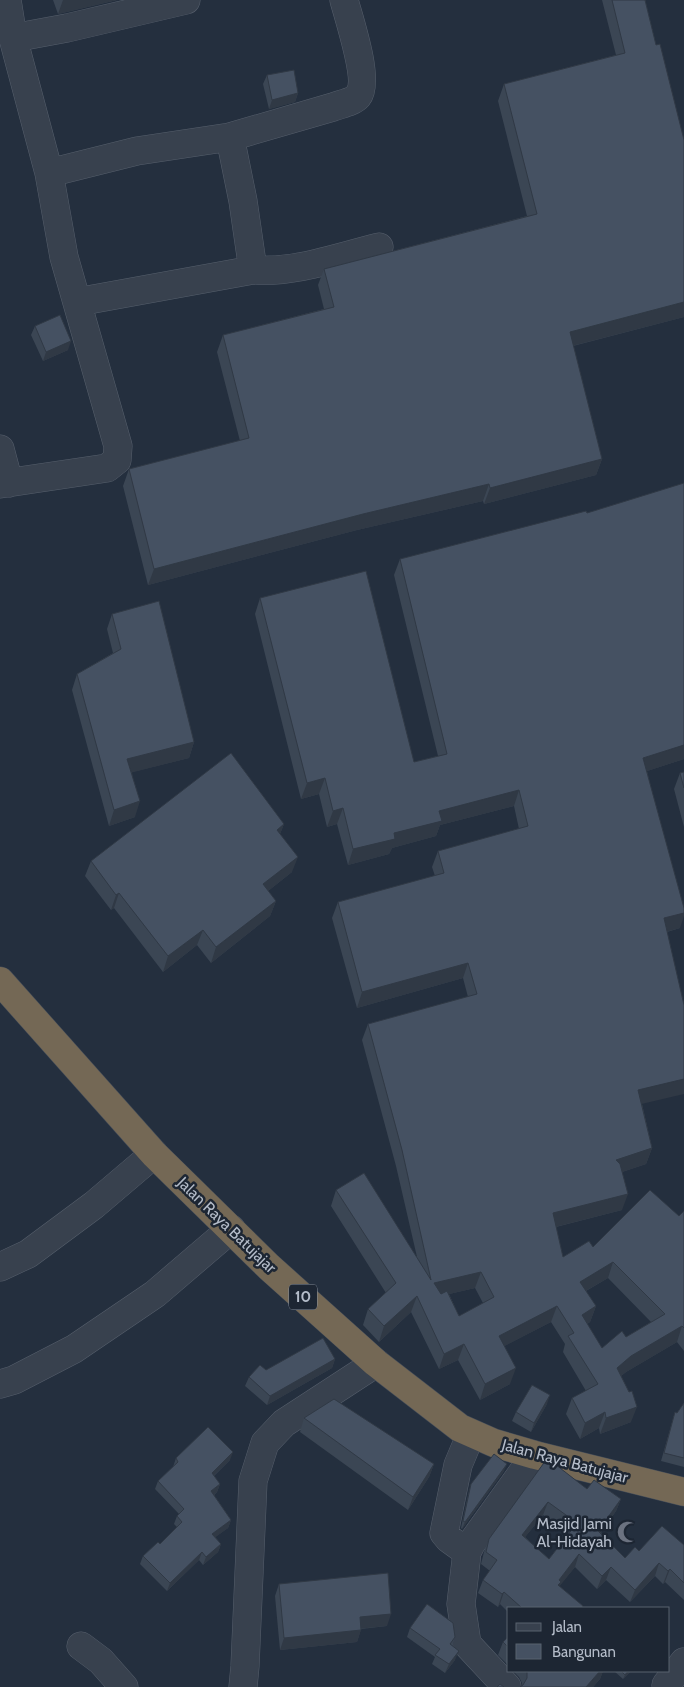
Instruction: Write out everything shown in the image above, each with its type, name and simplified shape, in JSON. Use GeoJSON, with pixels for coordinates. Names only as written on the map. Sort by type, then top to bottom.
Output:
{"type":"FeatureCollection","features":[{"type":"Feature","properties":{"kind":"highway","name":"Jalan Raya Batujajar"},"geometry":{"type":"LineString","coordinates":[[0,981],[154,1154],[269,1267],[376,1363],[460,1428],[471,1434],[534,1455],[684,1492]]}},
{"type":"Feature","properties":{"kind":"street"},"geometry":{"type":"LineString","coordinates":[[0,449],[4,484],[107,468],[117,460],[118,446],[64,257],[49,173],[13,38],[7,0]]}},
{"type":"Feature","properties":{"kind":"street"},"geometry":{"type":"LineString","coordinates":[[13,38],[68,28],[186,0]]}},
{"type":"Feature","properties":{"kind":"street"},"geometry":{"type":"LineString","coordinates":[[49,173],[137,151],[230,138],[350,101],[358,96],[363,86],[361,68],[344,0]]}},
{"type":"Feature","properties":{"kind":"street"},"geometry":{"type":"LineString","coordinates":[[230,138],[243,201],[253,270]]}},
{"type":"Feature","properties":{"kind":"street"},"geometry":{"type":"LineString","coordinates":[[77,302],[253,270],[268,271],[289,268],[379,247]]}},
{"type":"Feature","properties":{"kind":"street"},"geometry":{"type":"LineString","coordinates":[[0,1267],[36,1249],[94,1205],[154,1154]]}},
{"type":"Feature","properties":{"kind":"street"},"geometry":{"type":"LineString","coordinates":[[0,1384],[14,1380],[74,1349],[155,1294],[231,1229]]}},
{"type":"Feature","properties":{"kind":"street"},"geometry":{"type":"LineString","coordinates":[[243,1687],[253,1481],[264,1443],[284,1423],[376,1363]]}},
{"type":"Feature","properties":{"kind":"street"},"geometry":{"type":"LineString","coordinates":[[467,1552],[444,1533],[458,1465],[471,1434]]}},
{"type":"Feature","properties":{"kind":"street"},"geometry":{"type":"LineString","coordinates":[[507,1687],[467,1644],[461,1604],[467,1552],[534,1455]]}},
{"type":"Feature","properties":{"kind":"street"},"geometry":{"type":"LineString","coordinates":[[80,1646],[101,1661],[124,1687]]}},
{"type":"Feature","properties":{"kind":"street"},"geometry":{"type":"LineString","coordinates":[[666,1685],[684,1662]]}},
{"type":"Feature","properties":{"kind":"building"},"geometry":{"type":"Polygon","coordinates":[[[612,0],[645,0],[656,45],[660,44],[684,140],[684,302],[570,332],[602,459],[490,488],[489,484],[363,514],[154,569],[129,469],[249,438],[223,335],[334,307],[324,269],[537,214],[504,84],[625,53],[612,0]]]}},
{"type":"Feature","properties":{"kind":"building"},"geometry":{"type":"Polygon","coordinates":[[[294,70],[298,93],[272,100],[267,75],[294,70]]]}},
{"type":"Feature","properties":{"kind":"building"},"geometry":{"type":"Polygon","coordinates":[[[60,315],[71,341],[46,352],[35,326],[60,315]]]}},
{"type":"Feature","properties":{"kind":"building"},"geometry":{"type":"Polygon","coordinates":[[[684,483],[684,745],[643,758],[684,908],[684,913],[664,918],[684,1005],[684,1079],[638,1090],[652,1148],[616,1160],[620,1164],[628,1194],[553,1213],[563,1257],[589,1241],[593,1247],[650,1190],[679,1216],[684,1211],[684,1328],[682,1326],[631,1356],[617,1368],[629,1392],[632,1391],[637,1407],[606,1418],[605,1412],[585,1423],[572,1398],[598,1384],[568,1336],[574,1333],[557,1306],[499,1336],[516,1368],[485,1384],[464,1344],[444,1354],[417,1296],[384,1326],[368,1309],[396,1283],[336,1190],[364,1173],[431,1280],[402,1150],[368,1024],[477,994],[468,963],[362,992],[338,902],[444,873],[438,851],[528,826],[519,790],[439,811],[442,821],[394,833],[395,839],[353,849],[343,808],[333,811],[325,778],[307,783],[260,598],[366,571],[414,762],[447,754],[400,559],[586,511],[587,513],[684,483]],[[613,1262],[580,1282],[596,1306],[582,1315],[602,1348],[622,1331],[626,1337],[665,1314],[613,1262]],[[481,1272],[434,1283],[441,1294],[447,1291],[459,1316],[494,1297],[481,1272]]]}},
{"type":"Feature","properties":{"kind":"building"},"geometry":{"type":"Polygon","coordinates":[[[159,601],[194,742],[127,759],[140,801],[114,810],[77,674],[121,649],[112,614],[159,601]]]}},
{"type":"Feature","properties":{"kind":"building"},"geometry":{"type":"Polygon","coordinates":[[[231,753],[284,824],[277,830],[298,857],[263,884],[276,901],[216,947],[203,930],[168,956],[119,893],[116,895],[91,861],[231,753]]]}},
{"type":"Feature","properties":{"kind":"building"},"geometry":{"type":"Polygon","coordinates":[[[684,772],[684,788],[680,773],[684,772]]]}},
{"type":"Feature","properties":{"kind":"building"},"geometry":{"type":"Polygon","coordinates":[[[323,1338],[335,1359],[270,1396],[249,1377],[260,1365],[266,1370],[323,1338]]]}},
{"type":"Feature","properties":{"kind":"building"},"geometry":{"type":"Polygon","coordinates":[[[532,1385],[550,1395],[534,1423],[516,1412],[532,1385]]]}},
{"type":"Feature","properties":{"kind":"building"},"geometry":{"type":"Polygon","coordinates":[[[334,1399],[434,1464],[413,1497],[304,1418],[334,1399]]]}},
{"type":"Feature","properties":{"kind":"building"},"geometry":{"type":"Polygon","coordinates":[[[684,1403],[684,1458],[664,1453],[675,1412],[677,1413],[684,1403]]]}},
{"type":"Feature","properties":{"kind":"building"},"geometry":{"type":"Polygon","coordinates":[[[208,1427],[233,1452],[212,1473],[220,1484],[211,1491],[231,1520],[212,1534],[221,1544],[206,1557],[202,1552],[170,1583],[143,1556],[158,1542],[160,1544],[182,1522],[177,1516],[184,1509],[158,1481],[178,1462],[176,1458],[208,1427]]]}},
{"type":"Feature","properties":{"kind":"building"},"geometry":{"type":"Polygon","coordinates":[[[494,1454],[507,1464],[465,1522],[463,1521],[471,1484],[494,1454]]]}},
{"type":"Feature","properties":{"kind":"building"},"geometry":{"type":"Polygon","coordinates":[[[546,1460],[551,1461],[587,1489],[594,1480],[621,1499],[598,1531],[625,1558],[635,1547],[639,1551],[662,1526],[684,1545],[684,1583],[670,1569],[668,1571],[659,1563],[635,1590],[611,1567],[602,1576],[579,1554],[559,1580],[561,1582],[558,1585],[582,1607],[521,1607],[504,1592],[502,1594],[483,1580],[497,1560],[486,1552],[489,1539],[546,1460]],[[548,1502],[522,1535],[549,1559],[577,1523],[548,1502]]]}},
{"type":"Feature","properties":{"kind":"building"},"geometry":{"type":"Polygon","coordinates":[[[388,1573],[391,1614],[360,1617],[361,1630],[284,1638],[279,1584],[388,1573]]]}},
{"type":"Feature","properties":{"kind":"building"},"geometry":{"type":"Polygon","coordinates":[[[427,1604],[453,1623],[455,1637],[450,1644],[459,1651],[449,1664],[435,1655],[440,1649],[410,1628],[427,1604]]]}},
{"type":"Feature","properties":{"kind":"building"},"geometry":{"type":"Polygon","coordinates":[[[507,1638],[507,1646],[503,1642],[507,1638]]]}},
{"type":"Feature","properties":{"kind":"building"},"geometry":{"type":"Polygon","coordinates":[[[527,1672],[599,1672],[586,1687],[520,1687],[527,1678],[527,1672]]]}},
{"type":"Feature","properties":{"kind":"place","name":"Masjid Jami Al-Hidayah"},"geometry":{"type":"Point","coordinates":[628,1532]}}]}
